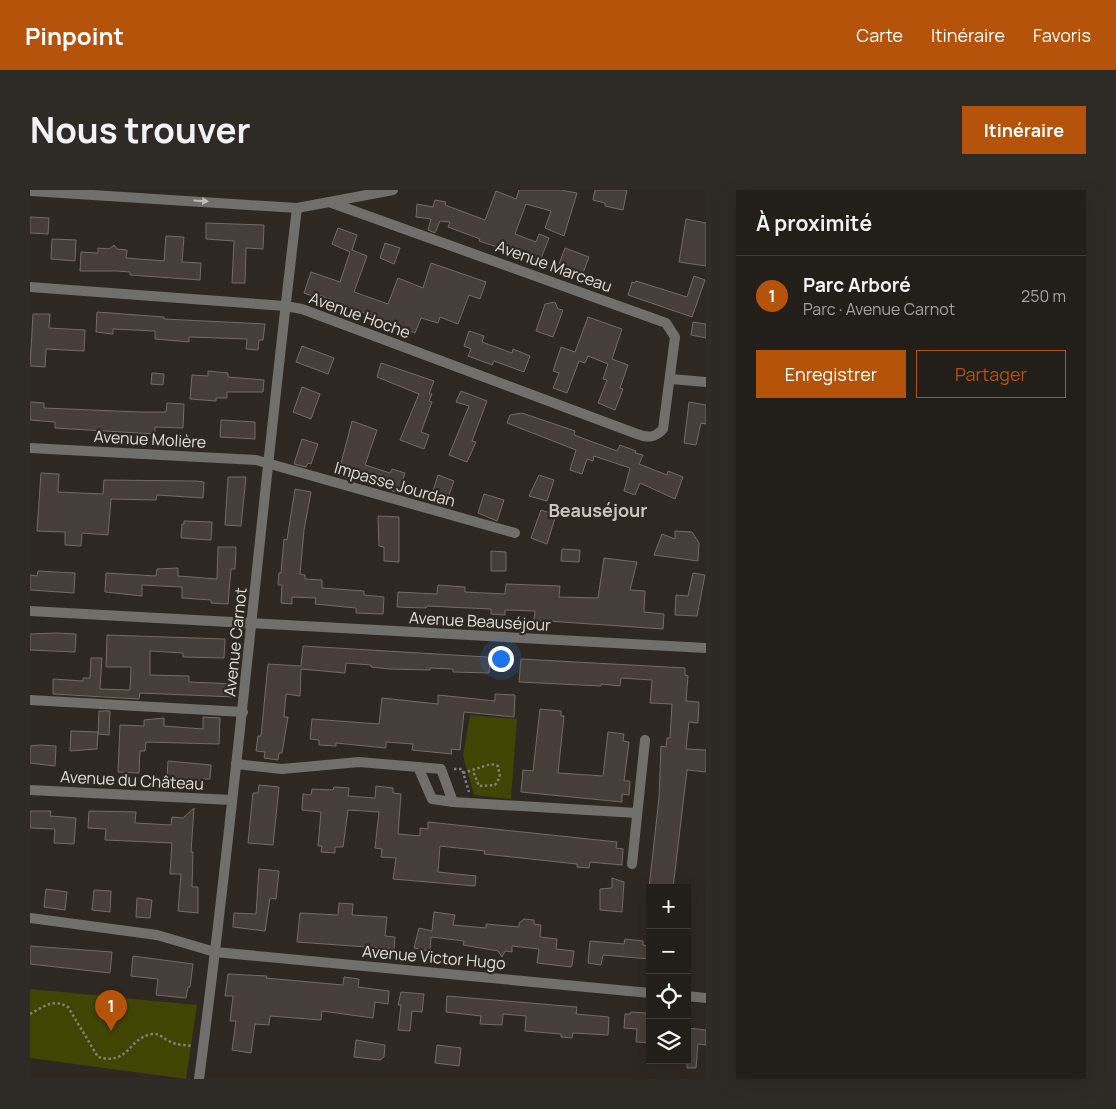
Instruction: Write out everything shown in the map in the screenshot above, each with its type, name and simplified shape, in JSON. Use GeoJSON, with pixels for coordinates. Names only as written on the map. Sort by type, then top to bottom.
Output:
{"type":"FeatureCollection","features":[{"type":"Feature","properties":{"kind":"street"},"geometry":{"type":"LineString","coordinates":[[30,191],[178,195],[297,208],[329,202],[352,194],[393,190]]}},
{"type":"Feature","properties":{"kind":"street","name":"Avenue Marceau"},"geometry":{"type":"LineString","coordinates":[[329,202],[666,323],[675,337],[663,429]]}},
{"type":"Feature","properties":{"kind":"street","name":"Avenue Carnot"},"geometry":{"type":"LineString","coordinates":[[199,1079],[243,712],[268,463],[297,208]]}},
{"type":"Feature","properties":{"kind":"street","name":"Avenue Hoche"},"geometry":{"type":"LineString","coordinates":[[30,287],[285,306],[302,309],[644,436],[658,435],[663,429]]}},
{"type":"Feature","properties":{"kind":"street"},"geometry":{"type":"LineString","coordinates":[[671,379],[706,382]]}},
{"type":"Feature","properties":{"kind":"street","name":"Avenue Molière"},"geometry":{"type":"LineString","coordinates":[[30,448],[256,460],[268,463]]}},
{"type":"Feature","properties":{"kind":"street","name":"Impasse Jourdan"},"geometry":{"type":"LineString","coordinates":[[268,463],[515,534]]}},
{"type":"Feature","properties":{"kind":"street","name":"Avenue Beauséjour"},"geometry":{"type":"LineString","coordinates":[[30,611],[706,648]]}},
{"type":"Feature","properties":{"kind":"street"},"geometry":{"type":"LineString","coordinates":[[30,700],[243,712]]}},
{"type":"Feature","properties":{"kind":"street"},"geometry":{"type":"LineString","coordinates":[[632,864],[645,740]]}},
{"type":"Feature","properties":{"kind":"street"},"geometry":{"type":"LineString","coordinates":[[236,764],[282,769],[359,762],[441,769],[453,802]]}},
{"type":"Feature","properties":{"kind":"street"},"geometry":{"type":"LineString","coordinates":[[418,767],[432,799],[638,814]]}},
{"type":"Feature","properties":{"kind":"street","name":"Avenue du Château"},"geometry":{"type":"LineString","coordinates":[[30,790],[232,800]]}},
{"type":"Feature","properties":{"kind":"street","name":"Avenue Victor Hugo"},"geometry":{"type":"LineString","coordinates":[[30,918],[157,934],[215,952],[646,993]]}},
{"type":"Feature","properties":{"kind":"street"},"geometry":{"type":"LineString","coordinates":[[691,996],[706,998]]}},
{"type":"Feature","properties":{"kind":"path"},"geometry":{"type":"LineString","coordinates":[[463,773],[491,764],[498,766],[500,777],[495,785],[479,786],[473,771]]}},
{"type":"Feature","properties":{"kind":"path"},"geometry":{"type":"LineString","coordinates":[[441,769],[462,769],[472,803]]}},
{"type":"Feature","properties":{"kind":"path"},"geometry":{"type":"LineString","coordinates":[[31,1013],[51,1002],[60,1002],[68,1007],[98,1057],[109,1060],[121,1057],[143,1038],[152,1034],[161,1035],[170,1042],[203,1049]]}},
{"type":"Feature","properties":{"kind":"shaded area"},"geometry":{"type":"Polygon","coordinates":[[[470,715],[517,719],[511,799],[474,795],[463,756],[470,715]]]}},
{"type":"Feature","properties":{"kind":"shaded area"},"geometry":{"type":"Polygon","coordinates":[[[30,989],[197,1005],[186,1079],[30,1058],[30,989]]]}},
{"type":"Feature","properties":{"kind":"building"},"geometry":{"type":"Polygon","coordinates":[[[519,190],[561,190],[577,193],[564,236],[545,228],[551,211],[526,204],[515,234],[536,242],[539,234],[549,238],[540,261],[479,241],[480,239],[448,227],[450,222],[440,221],[435,233],[428,230],[431,219],[416,217],[417,204],[433,207],[435,200],[446,202],[445,205],[485,220],[496,191],[516,199],[519,190]]]}},
{"type":"Feature","properties":{"kind":"building"},"geometry":{"type":"Polygon","coordinates":[[[595,190],[627,190],[623,210],[605,206],[605,203],[593,200],[595,190]]]}},
{"type":"Feature","properties":{"kind":"building"},"geometry":{"type":"Polygon","coordinates":[[[30,217],[49,218],[48,234],[30,233],[30,217]]]}},
{"type":"Feature","properties":{"kind":"building"},"geometry":{"type":"Polygon","coordinates":[[[686,219],[706,223],[706,266],[679,262],[686,219]]]}},
{"type":"Feature","properties":{"kind":"building"},"geometry":{"type":"Polygon","coordinates":[[[206,223],[264,225],[263,249],[246,248],[245,283],[232,283],[234,241],[206,239],[206,223]]]}},
{"type":"Feature","properties":{"kind":"building"},"geometry":{"type":"Polygon","coordinates":[[[338,228],[357,235],[352,250],[367,256],[354,292],[388,304],[398,278],[423,288],[431,263],[486,282],[480,299],[469,295],[458,324],[440,317],[438,323],[421,318],[415,333],[319,295],[318,298],[304,293],[311,272],[340,282],[350,252],[332,244],[338,228]]]}},
{"type":"Feature","properties":{"kind":"building"},"geometry":{"type":"Polygon","coordinates":[[[166,236],[184,237],[182,262],[201,263],[200,280],[130,275],[130,272],[80,271],[81,252],[98,253],[98,248],[109,249],[114,245],[117,249],[127,250],[126,258],[164,261],[166,236]]]}},
{"type":"Feature","properties":{"kind":"building"},"geometry":{"type":"Polygon","coordinates":[[[52,239],[76,240],[75,261],[51,259],[52,239]]]}},
{"type":"Feature","properties":{"kind":"building"},"geometry":{"type":"Polygon","coordinates":[[[385,243],[400,248],[394,264],[380,258],[385,243]]]}},
{"type":"Feature","properties":{"kind":"building"},"geometry":{"type":"Polygon","coordinates":[[[565,248],[589,257],[583,273],[559,264],[565,248]]]}},
{"type":"Feature","properties":{"kind":"building"},"geometry":{"type":"Polygon","coordinates":[[[694,276],[705,280],[692,317],[628,295],[632,282],[635,283],[636,281],[687,297],[694,276]]]}},
{"type":"Feature","properties":{"kind":"building"},"geometry":{"type":"Polygon","coordinates":[[[555,302],[558,309],[563,310],[553,337],[536,331],[545,304],[555,302]]]}},
{"type":"Feature","properties":{"kind":"building"},"geometry":{"type":"Polygon","coordinates":[[[97,312],[164,317],[164,319],[265,324],[263,340],[259,340],[258,350],[246,349],[247,339],[189,337],[189,342],[155,339],[155,331],[113,329],[113,334],[96,332],[97,312]]]}},
{"type":"Feature","properties":{"kind":"building"},"geometry":{"type":"Polygon","coordinates":[[[33,314],[50,314],[49,328],[85,330],[84,351],[46,349],[45,367],[30,366],[33,314]]]}},
{"type":"Feature","properties":{"kind":"building"},"geometry":{"type":"Polygon","coordinates":[[[588,317],[622,329],[612,359],[628,365],[620,388],[623,389],[615,410],[598,403],[607,380],[603,379],[608,364],[588,356],[585,363],[579,361],[567,393],[553,388],[559,373],[553,371],[561,347],[575,352],[588,317]]]}},
{"type":"Feature","properties":{"kind":"building"},"geometry":{"type":"Polygon","coordinates":[[[693,322],[706,324],[706,338],[691,335],[693,322]]]}},
{"type":"Feature","properties":{"kind":"building"},"geometry":{"type":"Polygon","coordinates":[[[469,331],[484,336],[482,342],[512,353],[513,349],[530,356],[524,372],[494,361],[492,365],[468,356],[471,349],[464,346],[469,331]]]}},
{"type":"Feature","properties":{"kind":"building"},"geometry":{"type":"Polygon","coordinates":[[[302,346],[334,358],[328,374],[296,362],[302,346]]]}},
{"type":"Feature","properties":{"kind":"building"},"geometry":{"type":"Polygon","coordinates":[[[381,363],[434,381],[429,394],[432,394],[429,401],[432,402],[421,432],[429,435],[424,449],[400,440],[419,394],[377,377],[381,363]]]}},
{"type":"Feature","properties":{"kind":"building"},"geometry":{"type":"Polygon","coordinates":[[[208,371],[228,373],[228,377],[264,380],[263,392],[227,392],[227,398],[216,398],[216,401],[190,399],[192,375],[208,376],[208,371]]]}},
{"type":"Feature","properties":{"kind":"building"},"geometry":{"type":"Polygon","coordinates":[[[152,373],[164,374],[163,385],[151,384],[152,373]]]}},
{"type":"Feature","properties":{"kind":"building"},"geometry":{"type":"Polygon","coordinates":[[[302,387],[320,394],[311,419],[293,412],[302,387]]]}},
{"type":"Feature","properties":{"kind":"building"},"geometry":{"type":"Polygon","coordinates":[[[461,391],[487,401],[472,441],[476,442],[467,462],[449,455],[469,406],[456,402],[461,391]]]}},
{"type":"Feature","properties":{"kind":"building"},"geometry":{"type":"Polygon","coordinates":[[[30,402],[44,403],[44,408],[140,412],[166,412],[167,403],[184,404],[183,428],[155,427],[155,434],[55,428],[55,422],[30,420],[30,402]]]}},
{"type":"Feature","properties":{"kind":"building"},"geometry":{"type":"Polygon","coordinates":[[[689,402],[706,405],[706,424],[701,423],[696,445],[684,443],[689,402]]]}},
{"type":"Feature","properties":{"kind":"building"},"geometry":{"type":"Polygon","coordinates":[[[522,413],[575,431],[574,435],[617,451],[620,445],[636,451],[635,453],[643,455],[639,464],[667,475],[668,471],[683,477],[675,499],[640,483],[635,495],[624,491],[630,468],[594,456],[593,461],[587,459],[582,474],[570,470],[576,450],[507,423],[510,415],[522,413]]]}},
{"type":"Feature","properties":{"kind":"building"},"geometry":{"type":"Polygon","coordinates":[[[221,420],[255,422],[255,439],[220,437],[221,420]]]}},
{"type":"Feature","properties":{"kind":"building"},"geometry":{"type":"Polygon","coordinates":[[[352,421],[377,430],[365,465],[390,473],[392,469],[405,473],[398,493],[357,477],[356,481],[338,475],[352,421]]]}},
{"type":"Feature","properties":{"kind":"building"},"geometry":{"type":"Polygon","coordinates":[[[302,439],[318,444],[311,464],[308,463],[306,467],[294,464],[302,439]]]}},
{"type":"Feature","properties":{"kind":"building"},"geometry":{"type":"Polygon","coordinates":[[[41,473],[59,474],[58,492],[103,494],[104,480],[196,481],[204,482],[203,498],[157,495],[156,500],[111,499],[108,535],[82,533],[81,546],[65,545],[65,532],[37,531],[41,473]]]}},
{"type":"Feature","properties":{"kind":"building"},"geometry":{"type":"Polygon","coordinates":[[[438,475],[454,481],[445,506],[432,502],[433,498],[431,497],[438,475]]]}},
{"type":"Feature","properties":{"kind":"building"},"geometry":{"type":"Polygon","coordinates":[[[539,475],[554,480],[547,501],[529,496],[539,475]]]}},
{"type":"Feature","properties":{"kind":"building"},"geometry":{"type":"Polygon","coordinates":[[[228,477],[246,477],[241,526],[225,525],[228,477]]]}},
{"type":"Feature","properties":{"kind":"building"},"geometry":{"type":"Polygon","coordinates":[[[295,489],[311,492],[304,530],[300,574],[305,575],[305,579],[322,580],[322,588],[364,591],[364,595],[384,597],[383,614],[356,613],[356,608],[315,604],[316,598],[292,597],[292,604],[281,603],[282,585],[278,585],[279,573],[281,573],[284,539],[287,540],[295,489]]]}},
{"type":"Feature","properties":{"kind":"building"},"geometry":{"type":"Polygon","coordinates":[[[484,494],[504,500],[497,521],[478,513],[484,494]]]}},
{"type":"Feature","properties":{"kind":"building"},"geometry":{"type":"Polygon","coordinates":[[[541,510],[556,515],[547,544],[531,538],[541,510]]]}},
{"type":"Feature","properties":{"kind":"building"},"geometry":{"type":"Polygon","coordinates":[[[378,516],[399,517],[399,562],[384,561],[384,547],[379,546],[378,516]]]}},
{"type":"Feature","properties":{"kind":"building"},"geometry":{"type":"Polygon","coordinates":[[[184,521],[212,522],[211,540],[181,538],[184,521]]]}},
{"type":"Feature","properties":{"kind":"building"},"geometry":{"type":"Polygon","coordinates":[[[675,531],[692,532],[699,543],[698,561],[654,555],[662,534],[675,539],[675,531]]]}},
{"type":"Feature","properties":{"kind":"building"},"geometry":{"type":"Polygon","coordinates":[[[218,547],[236,547],[235,569],[231,569],[228,604],[211,603],[211,600],[182,598],[182,587],[142,585],[142,596],[105,592],[106,573],[156,576],[157,569],[178,568],[178,576],[217,579],[218,547]]]}},
{"type":"Feature","properties":{"kind":"building"},"geometry":{"type":"Polygon","coordinates":[[[562,549],[580,550],[579,562],[561,561],[562,549]]]}},
{"type":"Feature","properties":{"kind":"building"},"geometry":{"type":"Polygon","coordinates":[[[491,551],[506,552],[506,571],[491,571],[491,551]]]}},
{"type":"Feature","properties":{"kind":"building"},"geometry":{"type":"Polygon","coordinates":[[[604,558],[637,562],[630,590],[645,591],[644,612],[664,614],[663,629],[534,620],[535,611],[505,610],[505,615],[491,614],[491,609],[427,606],[426,608],[397,607],[398,592],[437,594],[438,585],[465,587],[465,592],[505,594],[506,584],[560,586],[559,597],[598,598],[604,558]]]}},
{"type":"Feature","properties":{"kind":"building"},"geometry":{"type":"Polygon","coordinates":[[[38,571],[75,573],[74,593],[30,590],[30,575],[37,576],[38,571]]]}},
{"type":"Feature","properties":{"kind":"building"},"geometry":{"type":"Polygon","coordinates":[[[693,573],[705,575],[697,616],[675,615],[676,595],[688,596],[693,573]]]}},
{"type":"Feature","properties":{"kind":"building"},"geometry":{"type":"Polygon","coordinates":[[[30,634],[76,634],[75,652],[30,650],[30,634]]]}},
{"type":"Feature","properties":{"kind":"building"},"geometry":{"type":"Polygon","coordinates":[[[107,635],[225,639],[224,658],[183,657],[183,653],[150,651],[150,675],[189,676],[189,682],[236,684],[234,697],[140,693],[139,699],[53,694],[53,679],[83,681],[83,678],[90,678],[91,658],[102,658],[100,689],[130,690],[131,667],[106,667],[107,635]]]}},
{"type":"Feature","properties":{"kind":"building"},"geometry":{"type":"Polygon","coordinates":[[[303,646],[487,657],[490,659],[489,673],[453,672],[453,669],[430,668],[430,670],[389,669],[346,663],[345,673],[301,669],[300,696],[286,694],[284,717],[288,717],[282,753],[279,753],[278,760],[264,758],[265,752],[256,751],[258,736],[261,736],[268,664],[301,666],[303,646]]]}},
{"type":"Feature","properties":{"kind":"building"},"geometry":{"type":"Polygon","coordinates":[[[521,659],[685,668],[685,675],[688,676],[686,701],[699,702],[698,723],[689,722],[686,749],[706,750],[706,772],[687,770],[673,884],[649,884],[659,798],[661,746],[666,747],[667,738],[670,738],[672,704],[650,703],[652,680],[621,678],[620,686],[519,682],[521,659]]]}},
{"type":"Feature","properties":{"kind":"building"},"geometry":{"type":"Polygon","coordinates":[[[495,694],[515,695],[514,717],[464,712],[460,750],[451,749],[452,754],[412,750],[413,744],[386,742],[386,748],[336,743],[336,746],[319,745],[319,740],[310,739],[312,719],[379,724],[382,698],[438,704],[438,695],[495,701],[495,694]]]}},
{"type":"Feature","properties":{"kind":"building"},"geometry":{"type":"Polygon","coordinates":[[[540,709],[561,711],[561,716],[564,716],[558,773],[603,776],[608,732],[624,734],[623,741],[629,742],[624,781],[630,781],[629,795],[622,794],[622,802],[521,792],[523,770],[533,771],[540,709]]]}},
{"type":"Feature","properties":{"kind":"building"},"geometry":{"type":"Polygon","coordinates":[[[99,711],[110,711],[109,735],[98,734],[99,711]]]}},
{"type":"Feature","properties":{"kind":"building"},"geometry":{"type":"Polygon","coordinates":[[[203,717],[220,718],[219,744],[146,742],[145,751],[140,751],[139,773],[118,772],[120,725],[144,726],[144,720],[164,718],[164,726],[203,729],[203,717]]]}},
{"type":"Feature","properties":{"kind":"building"},"geometry":{"type":"Polygon","coordinates":[[[71,731],[98,732],[97,749],[70,751],[71,731]]]}},
{"type":"Feature","properties":{"kind":"building"},"geometry":{"type":"Polygon","coordinates":[[[30,746],[56,746],[55,766],[30,763],[30,746]]]}},
{"type":"Feature","properties":{"kind":"building"},"geometry":{"type":"Polygon","coordinates":[[[168,761],[211,765],[210,779],[202,779],[201,781],[167,778],[168,761]]]}},
{"type":"Feature","properties":{"kind":"building"},"geometry":{"type":"Polygon","coordinates":[[[259,785],[279,787],[273,845],[248,843],[253,793],[258,793],[259,785]]]}},
{"type":"Feature","properties":{"kind":"building"},"geometry":{"type":"Polygon","coordinates":[[[376,786],[393,788],[393,793],[401,794],[398,834],[420,836],[420,828],[428,829],[428,822],[617,842],[616,848],[623,849],[622,865],[590,862],[589,868],[577,867],[577,864],[484,854],[485,851],[440,846],[438,872],[476,876],[475,886],[393,879],[396,858],[381,857],[382,849],[375,848],[379,812],[348,810],[343,847],[335,847],[335,853],[321,852],[322,846],[318,846],[321,812],[302,810],[303,794],[311,795],[312,789],[333,790],[334,787],[349,788],[348,796],[375,798],[376,786]]]}},
{"type":"Feature","properties":{"kind":"building"},"geometry":{"type":"Polygon","coordinates":[[[194,808],[191,852],[193,852],[192,887],[198,887],[198,913],[178,911],[181,874],[170,874],[172,843],[105,840],[106,829],[88,828],[89,811],[136,812],[135,823],[171,825],[172,817],[183,818],[194,808]]]}},
{"type":"Feature","properties":{"kind":"building"},"geometry":{"type":"Polygon","coordinates":[[[30,811],[51,811],[50,816],[76,818],[74,844],[54,843],[55,829],[30,828],[30,811]]]}},
{"type":"Feature","properties":{"kind":"building"},"geometry":{"type":"Polygon","coordinates":[[[259,869],[279,871],[276,899],[270,898],[265,931],[233,927],[234,913],[256,914],[259,869]]]}},
{"type":"Feature","properties":{"kind":"building"},"geometry":{"type":"Polygon","coordinates":[[[612,878],[624,882],[622,912],[600,910],[600,889],[612,888],[612,878]]]}},
{"type":"Feature","properties":{"kind":"building"},"geometry":{"type":"Polygon","coordinates":[[[46,889],[67,892],[65,910],[44,907],[46,889]]]}},
{"type":"Feature","properties":{"kind":"building"},"geometry":{"type":"Polygon","coordinates":[[[94,890],[111,891],[110,912],[92,910],[94,890]]]}},
{"type":"Feature","properties":{"kind":"building"},"geometry":{"type":"Polygon","coordinates":[[[137,898],[152,900],[150,918],[136,917],[137,898]]]}},
{"type":"Feature","properties":{"kind":"building"},"geometry":{"type":"Polygon","coordinates":[[[339,903],[353,904],[352,915],[387,917],[385,936],[395,937],[394,949],[297,942],[300,913],[338,915],[339,903]]]}},
{"type":"Feature","properties":{"kind":"building"},"geometry":{"type":"Polygon","coordinates":[[[434,912],[455,915],[453,925],[486,928],[486,924],[519,927],[519,923],[524,919],[534,920],[534,924],[541,925],[540,937],[557,939],[556,949],[574,951],[572,965],[571,967],[537,963],[539,949],[512,946],[512,952],[505,951],[502,957],[498,951],[463,945],[464,941],[431,937],[430,951],[414,948],[419,928],[432,931],[434,912]]]}},
{"type":"Feature","properties":{"kind":"building"},"geometry":{"type":"Polygon","coordinates":[[[625,939],[643,941],[643,945],[646,945],[646,959],[603,955],[601,965],[588,963],[590,941],[624,944],[625,939]]]}},
{"type":"Feature","properties":{"kind":"building"},"geometry":{"type":"Polygon","coordinates":[[[30,946],[112,952],[110,973],[30,964],[30,946]]]}},
{"type":"Feature","properties":{"kind":"building"},"geometry":{"type":"Polygon","coordinates":[[[133,956],[193,964],[190,987],[188,987],[186,998],[156,995],[158,979],[131,976],[133,956]]]}},
{"type":"Feature","properties":{"kind":"building"},"geometry":{"type":"Polygon","coordinates":[[[228,974],[267,976],[266,978],[343,985],[344,977],[359,979],[358,987],[389,991],[388,1004],[375,1002],[373,1018],[322,1011],[321,1020],[270,1016],[269,1025],[255,1024],[251,1053],[232,1050],[236,1021],[230,1021],[233,996],[225,996],[228,974]]]}},
{"type":"Feature","properties":{"kind":"building"},"geometry":{"type":"Polygon","coordinates":[[[401,992],[424,994],[422,1012],[412,1011],[410,1031],[398,1030],[401,1005],[398,1005],[401,992]]]}},
{"type":"Feature","properties":{"kind":"building"},"geometry":{"type":"Polygon","coordinates":[[[447,996],[577,1007],[576,1014],[609,1017],[608,1035],[573,1033],[572,1038],[561,1037],[561,1034],[525,1031],[526,1016],[503,1014],[502,1025],[480,1024],[481,1016],[446,1012],[447,996]]]}},
{"type":"Feature","properties":{"kind":"building"},"geometry":{"type":"Polygon","coordinates":[[[631,1012],[646,1013],[646,1043],[636,1042],[637,1029],[624,1028],[625,1014],[630,1014],[631,1012]]]}},
{"type":"Feature","properties":{"kind":"building"},"geometry":{"type":"Polygon","coordinates":[[[691,1028],[706,1030],[706,1045],[698,1044],[696,1068],[687,1068],[687,1064],[691,1064],[691,1028]]]}},
{"type":"Feature","properties":{"kind":"building"},"geometry":{"type":"Polygon","coordinates":[[[356,1040],[385,1045],[384,1057],[380,1060],[354,1057],[356,1040]]]}},
{"type":"Feature","properties":{"kind":"building"},"geometry":{"type":"Polygon","coordinates":[[[437,1045],[461,1048],[459,1066],[435,1063],[437,1045]]]}},
{"type":"Feature","properties":{"kind":"place","name":"Parc Arboré"},"geometry":{"type":"Point","coordinates":[111,1031]}},
{"type":"Feature","properties":{"kind":"district","name":"Beauséjour"},"geometry":{"type":"Point","coordinates":[598,511]}}]}
